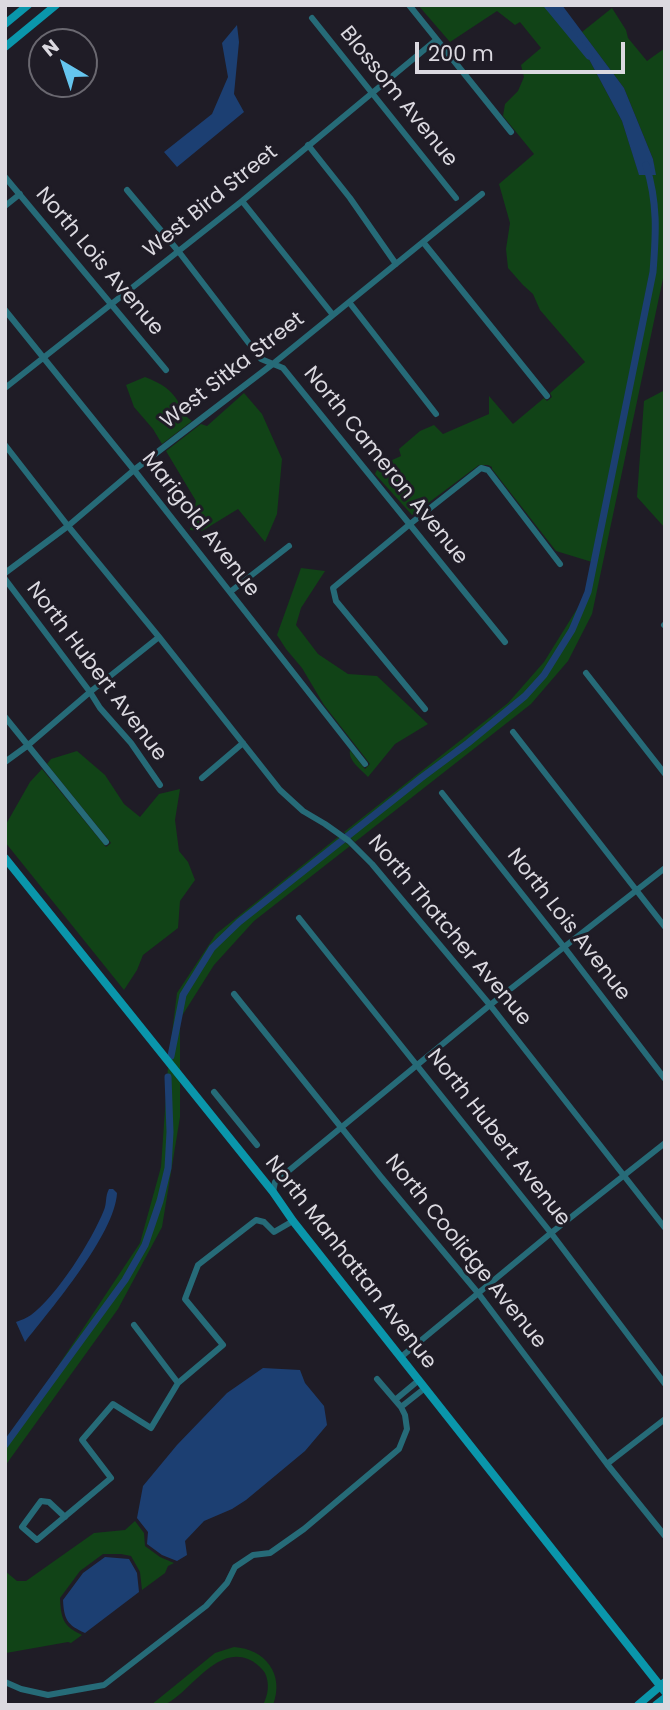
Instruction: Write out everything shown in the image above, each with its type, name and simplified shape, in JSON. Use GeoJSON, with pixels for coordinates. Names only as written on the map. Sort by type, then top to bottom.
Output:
{"type":"FeatureCollection","features":[{"type":"Feature","properties":{"kind":"street"},"geometry":{"type":"LineString","coordinates":[[5,24],[28,5]]}},
{"type":"Feature","properties":{"kind":"street"},"geometry":{"type":"LineString","coordinates":[[5,47],[57,5]]}},
{"type":"Feature","properties":{"kind":"street"},"geometry":{"type":"LineString","coordinates":[[409,5],[511,132]]}},
{"type":"Feature","properties":{"kind":"street","name":"Blossom Avenue"},"geometry":{"type":"LineString","coordinates":[[312,18],[456,198]]}},
{"type":"Feature","properties":{"kind":"street","name":"West Bird Street"},"geometry":{"type":"LineString","coordinates":[[5,388],[179,252],[436,40]]}},
{"type":"Feature","properties":{"kind":"street"},"geometry":{"type":"LineString","coordinates":[[308,145],[350,198],[396,264]]}},
{"type":"Feature","properties":{"kind":"street","name":"North Lois Avenue"},"geometry":{"type":"LineString","coordinates":[[5,177],[166,370]]}},
{"type":"Feature","properties":{"kind":"street","name":"North Cameron Avenue"},"geometry":{"type":"LineString","coordinates":[[127,190],[179,252],[261,359],[283,368],[505,642]]}},
{"type":"Feature","properties":{"kind":"street"},"geometry":{"type":"LineString","coordinates":[[5,206],[20,194]]}},
{"type":"Feature","properties":{"kind":"street","name":"West Sitka Street"},"geometry":{"type":"LineString","coordinates":[[5,573],[274,363],[482,194]]}},
{"type":"Feature","properties":{"kind":"street"},"geometry":{"type":"LineString","coordinates":[[242,201],[333,315]]}},
{"type":"Feature","properties":{"kind":"street"},"geometry":{"type":"LineString","coordinates":[[423,242],[547,396]]}},
{"type":"Feature","properties":{"kind":"street"},"geometry":{"type":"LineString","coordinates":[[349,302],[436,414]]}},
{"type":"Feature","properties":{"kind":"street","name":"Marigold Avenue"},"geometry":{"type":"LineString","coordinates":[[5,310],[365,764]]}},
{"type":"Feature","properties":{"kind":"street","name":"North Thatcher Avenue"},"geometry":{"type":"LineString","coordinates":[[5,446],[280,790],[303,811],[338,832],[372,863],[490,1005],[665,1228]]}},
{"type":"Feature","properties":{"kind":"street"},"geometry":{"type":"LineString","coordinates":[[425,709],[336,601],[333,588],[481,468],[488,470],[560,564]]}},
{"type":"Feature","properties":{"kind":"street"},"geometry":{"type":"LineString","coordinates":[[230,592],[289,546]]}},
{"type":"Feature","properties":{"kind":"street","name":"North Hubert Avenue"},"geometry":{"type":"LineString","coordinates":[[5,579],[160,785]]}},
{"type":"Feature","properties":{"kind":"street"},"geometry":{"type":"LineString","coordinates":[[5,762],[159,637]]}},
{"type":"Feature","properties":{"kind":"street"},"geometry":{"type":"LineString","coordinates":[[586,673],[665,774]]}},
{"type":"Feature","properties":{"kind":"street"},"geometry":{"type":"LineString","coordinates":[[5,717],[106,842]]}},
{"type":"Feature","properties":{"kind":"street"},"geometry":{"type":"LineString","coordinates":[[513,732],[665,927]]}},
{"type":"Feature","properties":{"kind":"street"},"geometry":{"type":"LineString","coordinates":[[202,778],[243,743]]}},
{"type":"Feature","properties":{"kind":"street","name":"North Lois Avenue"},"geometry":{"type":"LineString","coordinates":[[442,793],[665,1079]]}},
{"type":"Feature","properties":{"kind":"street","name":"North Manhattan Avenue"},"geometry":{"type":"LineString","coordinates":[[5,859],[663,1687]]}},
{"type":"Feature","properties":{"kind":"street"},"geometry":{"type":"LineString","coordinates":[[272,1192],[275,1182],[490,1005],[665,868]]}},
{"type":"Feature","properties":{"kind":"street","name":"North Hubert Avenue"},"geometry":{"type":"LineString","coordinates":[[299,918],[551,1233],[665,1384]]}},
{"type":"Feature","properties":{"kind":"street","name":"North Coolidge Avenue"},"geometry":{"type":"LineString","coordinates":[[234,994],[478,1293],[665,1536]]}},
{"type":"Feature","properties":{"kind":"street"},"geometry":{"type":"LineString","coordinates":[[214,1092],[257,1145]]}},
{"type":"Feature","properties":{"kind":"street"},"geometry":{"type":"LineString","coordinates":[[222,1129],[235,1118]]}},
{"type":"Feature","properties":{"kind":"street"},"geometry":{"type":"LineString","coordinates":[[401,1357],[665,1143]]}},
{"type":"Feature","properties":{"kind":"street"},"geometry":{"type":"LineString","coordinates":[[65,1517],[49,1502],[41,1501],[22,1527],[37,1540],[65,1517],[111,1478],[82,1440],[113,1404],[152,1428],[178,1383],[223,1345],[185,1299],[198,1265],[256,1220],[264,1222],[274,1232],[293,1221]]}},
{"type":"Feature","properties":{"kind":"street"},"geometry":{"type":"LineString","coordinates":[[134,1325],[178,1383]]}},
{"type":"Feature","properties":{"kind":"street"},"geometry":{"type":"LineString","coordinates":[[5,1682],[48,1695],[104,1685],[206,1605],[227,1583],[235,1567],[253,1555],[270,1553],[304,1530],[399,1450],[408,1423],[401,1408],[377,1379]]}},
{"type":"Feature","properties":{"kind":"street"},"geometry":{"type":"LineString","coordinates":[[395,1400],[419,1380]]}},
{"type":"Feature","properties":{"kind":"street"},"geometry":{"type":"LineString","coordinates":[[401,1408],[425,1388]]}},
{"type":"Feature","properties":{"kind":"street"},"geometry":{"type":"LineString","coordinates":[[607,1464],[665,1419]]}},
{"type":"Feature","properties":{"kind":"street"},"geometry":{"type":"LineString","coordinates":[[638,1705],[663,1687]]}},
{"type":"Feature","properties":{"kind":"street"},"geometry":{"type":"LineString","coordinates":[[656,1705],[665,1698]]}},
{"type":"Feature","properties":{"kind":"green space"},"geometry":{"type":"Polygon","coordinates":[[[418,5],[548,5],[583,48],[622,121],[639,174],[655,175],[653,159],[624,88],[582,32],[612,8],[628,38],[647,61],[665,48],[665,269],[592,614],[568,661],[531,704],[355,842],[344,832],[508,703],[544,662],[585,596],[592,562],[556,551],[488,465],[479,465],[412,515],[375,474],[379,466],[401,456],[399,449],[420,431],[434,425],[443,434],[489,414],[489,396],[513,424],[544,398],[547,401],[552,397],[550,393],[585,362],[540,310],[533,294],[508,268],[506,249],[510,223],[499,184],[534,154],[503,116],[505,104],[518,91],[524,77],[521,65],[541,48],[520,22],[515,25],[497,11],[450,42],[418,5]]]}},
{"type":"Feature","properties":{"kind":"green space"},"geometry":{"type":"Polygon","coordinates":[[[145,377],[169,390],[192,421],[162,444],[134,407],[126,385],[145,377]]]}},
{"type":"Feature","properties":{"kind":"green space"},"geometry":{"type":"Polygon","coordinates":[[[663,391],[665,528],[637,497],[644,401],[663,391]]]}},
{"type":"Feature","properties":{"kind":"green space"},"geometry":{"type":"Polygon","coordinates":[[[244,393],[262,414],[282,459],[277,514],[265,542],[238,509],[202,531],[190,530],[196,501],[166,451],[201,424],[207,426],[244,393]]]}},
{"type":"Feature","properties":{"kind":"green space"},"geometry":{"type":"Polygon","coordinates":[[[301,568],[325,571],[301,608],[296,625],[318,654],[348,674],[377,676],[428,724],[395,744],[368,777],[353,761],[350,750],[365,769],[370,764],[324,705],[302,668],[277,635],[301,568]]]}},
{"type":"Feature","properties":{"kind":"green space"},"geometry":{"type":"Polygon","coordinates":[[[77,751],[105,775],[124,804],[140,817],[159,794],[180,789],[175,820],[179,851],[188,862],[195,880],[180,901],[178,928],[143,955],[124,990],[5,842],[5,826],[30,782],[42,769],[106,847],[111,843],[47,764],[51,759],[77,751]]]}},
{"type":"Feature","properties":{"kind":"green space"},"geometry":{"type":"Polygon","coordinates":[[[338,837],[350,846],[254,921],[214,965],[180,1019],[180,1071],[169,1057],[177,993],[216,934],[338,837]]]}},
{"type":"Feature","properties":{"kind":"green space"},"geometry":{"type":"Polygon","coordinates":[[[168,1067],[180,1083],[180,1117],[162,1227],[118,1309],[5,1466],[5,1440],[140,1243],[161,1167],[168,1067]]]}},
{"type":"Feature","properties":{"kind":"green space"},"geometry":{"type":"Polygon","coordinates":[[[135,1521],[144,1533],[145,1546],[174,1563],[168,1566],[165,1573],[142,1590],[140,1572],[131,1556],[103,1554],[80,1571],[60,1598],[64,1621],[82,1635],[71,1643],[6,1653],[5,1571],[17,1581],[26,1581],[94,1533],[125,1530],[135,1521]]]}},
{"type":"Feature","properties":{"kind":"green space"},"geometry":{"type":"Polygon","coordinates":[[[234,1647],[255,1653],[270,1665],[276,1683],[273,1705],[263,1705],[268,1685],[263,1671],[251,1660],[236,1657],[215,1664],[166,1704],[151,1705],[215,1653],[234,1647]]]}},
{"type":"Feature","properties":{"kind":"water"},"geometry":{"type":"Polygon","coordinates":[[[548,5],[562,5],[624,88],[653,159],[656,175],[639,175],[622,121],[583,48],[548,5]]]}},
{"type":"Feature","properties":{"kind":"water"},"geometry":{"type":"Polygon","coordinates":[[[237,25],[239,42],[234,94],[244,112],[177,167],[164,152],[212,114],[228,77],[222,43],[237,25]]]}},
{"type":"Feature","properties":{"kind":"water"},"geometry":{"type":"Polygon","coordinates":[[[109,1189],[117,1193],[114,1210],[105,1229],[80,1270],[25,1342],[16,1322],[41,1306],[73,1267],[105,1207],[109,1189]]]}},
{"type":"Feature","properties":{"kind":"water"},"geometry":{"type":"Polygon","coordinates":[[[263,1368],[300,1370],[305,1383],[324,1406],[327,1425],[305,1451],[246,1500],[204,1521],[185,1541],[187,1555],[177,1561],[162,1555],[147,1544],[148,1532],[137,1518],[143,1486],[177,1445],[227,1393],[263,1368]]]}},
{"type":"Feature","properties":{"kind":"water"},"geometry":{"type":"Polygon","coordinates":[[[105,1557],[129,1559],[137,1573],[139,1592],[85,1633],[68,1621],[63,1600],[83,1573],[105,1557]]]}},
{"type":"Feature","properties":{"kind":"waterway"},"geometry":{"type":"LineString","coordinates":[[547,5],[589,56]]}},
{"type":"Feature","properties":{"kind":"waterway"},"geometry":{"type":"LineString","coordinates":[[171,1056],[183,995],[212,948],[239,922],[525,696],[544,675],[572,630],[588,592],[653,272],[654,206],[646,165]]}},
{"type":"Feature","properties":{"kind":"waterway"},"geometry":{"type":"LineString","coordinates":[[5,1445],[125,1280],[145,1245],[168,1168],[168,1077]]}}]}
